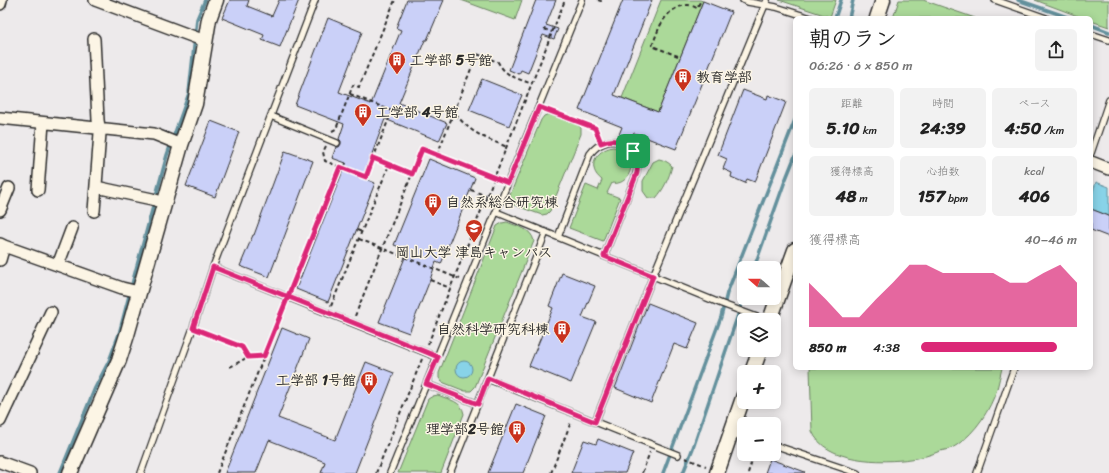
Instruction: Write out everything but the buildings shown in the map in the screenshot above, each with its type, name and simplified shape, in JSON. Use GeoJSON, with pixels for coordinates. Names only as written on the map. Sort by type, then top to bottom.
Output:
{"type":"FeatureCollection","features":[{"type":"Feature","properties":{"kind":"street"},"geometry":{"type":"LineString","coordinates":[[0,4],[1,0]]}},
{"type":"Feature","properties":{"kind":"street"},"geometry":{"type":"LineString","coordinates":[[94,0],[199,39]]}},
{"type":"Feature","properties":{"kind":"street"},"geometry":{"type":"LineString","coordinates":[[70,473],[119,360],[133,290],[175,142],[195,104],[199,39],[216,0]]}},
{"type":"Feature","properties":{"kind":"street"},"geometry":{"type":"LineString","coordinates":[[878,16],[883,0]]}},
{"type":"Feature","properties":{"kind":"street"},"geometry":{"type":"LineString","coordinates":[[94,39],[100,133],[94,210]]}},
{"type":"Feature","properties":{"kind":"street"},"geometry":{"type":"LineString","coordinates":[[0,118],[154,134],[175,142]]}},
{"type":"Feature","properties":{"kind":"street"},"geometry":{"type":"LineString","coordinates":[[38,190],[43,123]]}},
{"type":"Feature","properties":{"kind":"street"},"geometry":{"type":"LineString","coordinates":[[1093,163],[1109,168]]}},
{"type":"Feature","properties":{"kind":"street"},"geometry":{"type":"LineString","coordinates":[[96,187],[158,201]]}},
{"type":"Feature","properties":{"kind":"street"},"geometry":{"type":"LineString","coordinates":[[0,210],[9,188]]}},
{"type":"Feature","properties":{"kind":"street"},"geometry":{"type":"LineString","coordinates":[[58,265],[72,228]]}},
{"type":"Feature","properties":{"kind":"street"},"geometry":{"type":"LineString","coordinates":[[0,260],[2,245],[122,288],[133,290]]}},
{"type":"Feature","properties":{"kind":"street"},"geometry":{"type":"LineString","coordinates":[[772,313],[793,256]]}},
{"type":"Feature","properties":{"kind":"street"},"geometry":{"type":"LineString","coordinates":[[0,422],[51,312]]}},
{"type":"Feature","properties":{"kind":"street"},"geometry":{"type":"LineString","coordinates":[[717,473],[737,437]]}},
{"type":"Feature","properties":{"kind":"street"},"geometry":{"type":"LineString","coordinates":[[0,462],[30,473]]}},
{"type":"Feature","properties":{"kind":"lane"},"geometry":{"type":"LineString","coordinates":[[141,473],[193,328],[213,267],[314,0]]}},
{"type":"Feature","properties":{"kind":"lane"},"geometry":{"type":"LineString","coordinates":[[390,473],[582,0]]}},
{"type":"Feature","properties":{"kind":"lane"},"geometry":{"type":"LineString","coordinates":[[743,0],[748,2],[766,2],[776,7],[805,16]]}},
{"type":"Feature","properties":{"kind":"lane"},"geometry":{"type":"LineString","coordinates":[[995,0],[1039,16]]}},
{"type":"Feature","properties":{"kind":"lane"},"geometry":{"type":"LineString","coordinates":[[595,422],[653,276],[766,2]]}},
{"type":"Feature","properties":{"kind":"lane"},"geometry":{"type":"LineString","coordinates":[[1093,35],[1109,40]]}},
{"type":"Feature","properties":{"kind":"lane"},"geometry":{"type":"LineString","coordinates":[[1093,147],[1109,100]]}},
{"type":"Feature","properties":{"kind":"lane"},"geometry":{"type":"LineString","coordinates":[[271,116],[337,143]]}},
{"type":"Feature","properties":{"kind":"lane"},"geometry":{"type":"LineString","coordinates":[[558,237],[590,154],[601,143],[614,141],[627,145],[635,155],[638,168],[604,256]]}},
{"type":"Feature","properties":{"kind":"lane"},"geometry":{"type":"LineString","coordinates":[[496,212],[746,313]]}},
{"type":"Feature","properties":{"kind":"lane"},"geometry":{"type":"LineString","coordinates":[[450,473],[546,232]]}},
{"type":"Feature","properties":{"kind":"lane"},"geometry":{"type":"LineString","coordinates":[[213,267],[438,357]]}},
{"type":"Feature","properties":{"kind":"lane"},"geometry":{"type":"LineString","coordinates":[[977,473],[1013,370]]}},
{"type":"Feature","properties":{"kind":"lane"},"geometry":{"type":"LineString","coordinates":[[488,378],[675,454]]}},
{"type":"Feature","properties":{"kind":"lane"},"geometry":{"type":"LineString","coordinates":[[426,384],[478,404]]}},
{"type":"Feature","properties":{"kind":"lane"},"geometry":{"type":"LineString","coordinates":[[781,446],[857,473]]}},
{"type":"Feature","properties":{"kind":"path"},"geometry":{"type":"LineString","coordinates":[[350,94],[392,109],[366,177],[325,161],[323,152],[331,131],[336,129],[353,85],[359,87],[395,0]]}},
{"type":"Feature","properties":{"kind":"path"},"geometry":{"type":"LineString","coordinates":[[376,473],[565,0]]}},
{"type":"Feature","properties":{"kind":"path"},"geometry":{"type":"LineString","coordinates":[[598,0],[602,0]]}},
{"type":"Feature","properties":{"kind":"path"},"geometry":{"type":"LineString","coordinates":[[678,56],[652,46],[659,27],[668,14],[674,9],[688,5],[697,8],[701,0]]}},
{"type":"Feature","properties":{"kind":"path"},"geometry":{"type":"LineString","coordinates":[[544,29],[552,32]]}},
{"type":"Feature","properties":{"kind":"path"},"geometry":{"type":"LineString","coordinates":[[437,155],[477,54],[498,62],[502,70],[508,75],[532,84]]}},
{"type":"Feature","properties":{"kind":"path"},"geometry":{"type":"LineString","coordinates":[[539,107],[595,128],[601,143]]}},
{"type":"Feature","properties":{"kind":"path"},"geometry":{"type":"LineString","coordinates":[[454,112],[471,130],[507,147]]}},
{"type":"Feature","properties":{"kind":"path"},"geometry":{"type":"LineString","coordinates":[[352,322],[422,149],[508,183]]}},
{"type":"Feature","properties":{"kind":"path"},"geometry":{"type":"LineString","coordinates":[[372,158],[412,174]]}},
{"type":"Feature","properties":{"kind":"path"},"geometry":{"type":"LineString","coordinates":[[344,169],[346,163]]}},
{"type":"Feature","properties":{"kind":"path"},"geometry":{"type":"LineString","coordinates":[[328,313],[389,165]]}},
{"type":"Feature","properties":{"kind":"path"},"geometry":{"type":"LineString","coordinates":[[217,473],[340,167]]}},
{"type":"Feature","properties":{"kind":"path"},"geometry":{"type":"LineString","coordinates":[[471,190],[487,196]]}},
{"type":"Feature","properties":{"kind":"path"},"geometry":{"type":"LineString","coordinates":[[357,230],[362,232]]}},
{"type":"Feature","properties":{"kind":"path"},"geometry":{"type":"LineString","coordinates":[[359,239],[467,282]]}},
{"type":"Feature","properties":{"kind":"path"},"geometry":{"type":"LineString","coordinates":[[430,280],[450,288]]}},
{"type":"Feature","properties":{"kind":"path"},"geometry":{"type":"LineString","coordinates":[[193,328],[242,347],[248,357]]}},
{"type":"Feature","properties":{"kind":"path"},"geometry":{"type":"LineString","coordinates":[[230,367],[248,357],[264,356]]}},
{"type":"Feature","properties":{"kind":"path"},"geometry":{"type":"LineString","coordinates":[[551,473],[574,414]]}},
{"type":"Feature","properties":{"kind":"path"},"geometry":{"type":"LineString","coordinates":[[642,473],[653,445]]}},
{"type":"Feature","properties":{"kind":"path"},"geometry":{"type":"LineString","coordinates":[[675,454],[692,461]]}},
{"type":"Feature","properties":{"kind":"path"},"geometry":{"type":"LineString","coordinates":[[748,473],[752,461]]}},
{"type":"Feature","properties":{"kind":"green space"},"geometry":{"type":"Polygon","coordinates":[[[461,0],[522,0],[515,20],[461,0]]]}},
{"type":"Feature","properties":{"kind":"green space"},"geometry":{"type":"Polygon","coordinates":[[[661,0],[703,1],[658,112],[622,98],[661,0]]]}},
{"type":"Feature","properties":{"kind":"green space"},"geometry":{"type":"Polygon","coordinates":[[[779,0],[836,0],[830,16],[779,0]]]}},
{"type":"Feature","properties":{"kind":"green space"},"geometry":{"type":"Polygon","coordinates":[[[899,0],[923,0],[969,16],[894,16],[899,0]]]}},
{"type":"Feature","properties":{"kind":"green space"},"geometry":{"type":"Polygon","coordinates":[[[1035,0],[1109,0],[1109,27],[1093,22],[1093,16],[1078,16],[1035,0]]]}},
{"type":"Feature","properties":{"kind":"green space"},"geometry":{"type":"Polygon","coordinates":[[[549,114],[577,124],[581,128],[581,134],[550,211],[547,214],[542,215],[514,205],[511,201],[510,195],[541,120],[544,116],[549,114]]]}},
{"type":"Feature","properties":{"kind":"green space"},"geometry":{"type":"Polygon","coordinates":[[[613,147],[621,149],[628,154],[630,157],[631,166],[626,179],[622,182],[612,183],[607,193],[620,198],[603,241],[569,228],[586,185],[598,190],[602,180],[594,170],[597,156],[601,152],[613,147]]]}},
{"type":"Feature","properties":{"kind":"green space"},"geometry":{"type":"Polygon","coordinates":[[[659,159],[666,161],[672,166],[671,170],[659,195],[656,198],[648,198],[643,191],[643,181],[653,162],[659,159]]]}},
{"type":"Feature","properties":{"kind":"green space"},"geometry":{"type":"Polygon","coordinates":[[[507,222],[530,233],[534,241],[475,387],[471,391],[465,391],[442,382],[439,378],[439,373],[497,226],[507,222]]]}},
{"type":"Feature","properties":{"kind":"green space"},"geometry":{"type":"Polygon","coordinates":[[[810,370],[1002,370],[997,389],[982,420],[964,440],[951,448],[911,459],[885,461],[870,460],[841,455],[829,449],[819,442],[812,431],[810,370]]]}},
{"type":"Feature","properties":{"kind":"green space"},"geometry":{"type":"Polygon","coordinates":[[[438,395],[461,406],[464,414],[441,473],[398,473],[428,399],[438,395]]]}},
{"type":"Feature","properties":{"kind":"water"},"geometry":{"type":"Polygon","coordinates":[[[1096,182],[1109,187],[1109,216],[1093,210],[1093,192],[1096,182]]]}},
{"type":"Feature","properties":{"kind":"water"},"geometry":{"type":"Polygon","coordinates":[[[464,361],[471,366],[472,369],[467,376],[464,377],[457,372],[456,369],[461,362],[464,361]]]}},
{"type":"Feature","properties":{"kind":"waterway"},"geometry":{"type":"LineString","coordinates":[[60,473],[95,388],[109,361],[119,334],[167,155],[189,93],[197,19],[205,0]]}},
{"type":"Feature","properties":{"kind":"waterway"},"geometry":{"type":"LineString","coordinates":[[836,16],[841,0]]}},
{"type":"Feature","properties":{"kind":"waterway"},"geometry":{"type":"LineString","coordinates":[[849,16],[853,0]]}},
{"type":"Feature","properties":{"kind":"waterway"},"geometry":{"type":"LineString","coordinates":[[1018,0],[1064,16]]}},
{"type":"Feature","properties":{"kind":"waterway"},"geometry":{"type":"LineString","coordinates":[[1093,26],[1109,32]]}},
{"type":"Feature","properties":{"kind":"waterway"},"geometry":{"type":"LineString","coordinates":[[663,473],[721,317],[727,293],[793,125]]}},
{"type":"Feature","properties":{"kind":"waterway"},"geometry":{"type":"LineString","coordinates":[[756,261],[793,161]]}},
{"type":"Feature","properties":{"kind":"waterway"},"geometry":{"type":"LineString","coordinates":[[683,473],[693,448],[741,305]]}},
{"type":"Feature","properties":{"kind":"place","name":"工学部 5号館"},"geometry":{"type":"Point","coordinates":[397,75]}},
{"type":"Feature","properties":{"kind":"place","name":"教育学部"},"geometry":{"type":"Point","coordinates":[683,92]}},
{"type":"Feature","properties":{"kind":"place","name":"工学部 4号館"},"geometry":{"type":"Point","coordinates":[363,127]}},
{"type":"Feature","properties":{"kind":"place","name":"自然系総合研究棟"},"geometry":{"type":"Point","coordinates":[433,217]}},
{"type":"Feature","properties":{"kind":"place","name":"岡山大学 津島キャンパス"},"geometry":{"type":"Point","coordinates":[474,243]}},
{"type":"Feature","properties":{"kind":"place","name":"自然科学研究科棟"},"geometry":{"type":"Point","coordinates":[562,344]}},
{"type":"Feature","properties":{"kind":"place","name":"工学部 1号館"},"geometry":{"type":"Point","coordinates":[369,395]}},
{"type":"Feature","properties":{"kind":"place","name":"理学部2号館"},"geometry":{"type":"Point","coordinates":[517,444]}},
{"type":"Feature","properties":{"kind":"route"},"geometry":{"type":"LineString","coordinates":[[633,151],[624,143],[614,141],[601,143],[595,128],[539,107],[508,183],[422,149],[412,174],[373,158],[366,177],[340,167],[288,297],[264,356],[248,357],[242,347],[193,328],[213,267],[288,297],[438,357],[426,384],[478,404],[488,378],[595,422],[653,276],[604,256],[637,173],[637,160],[633,151]]}}]}
